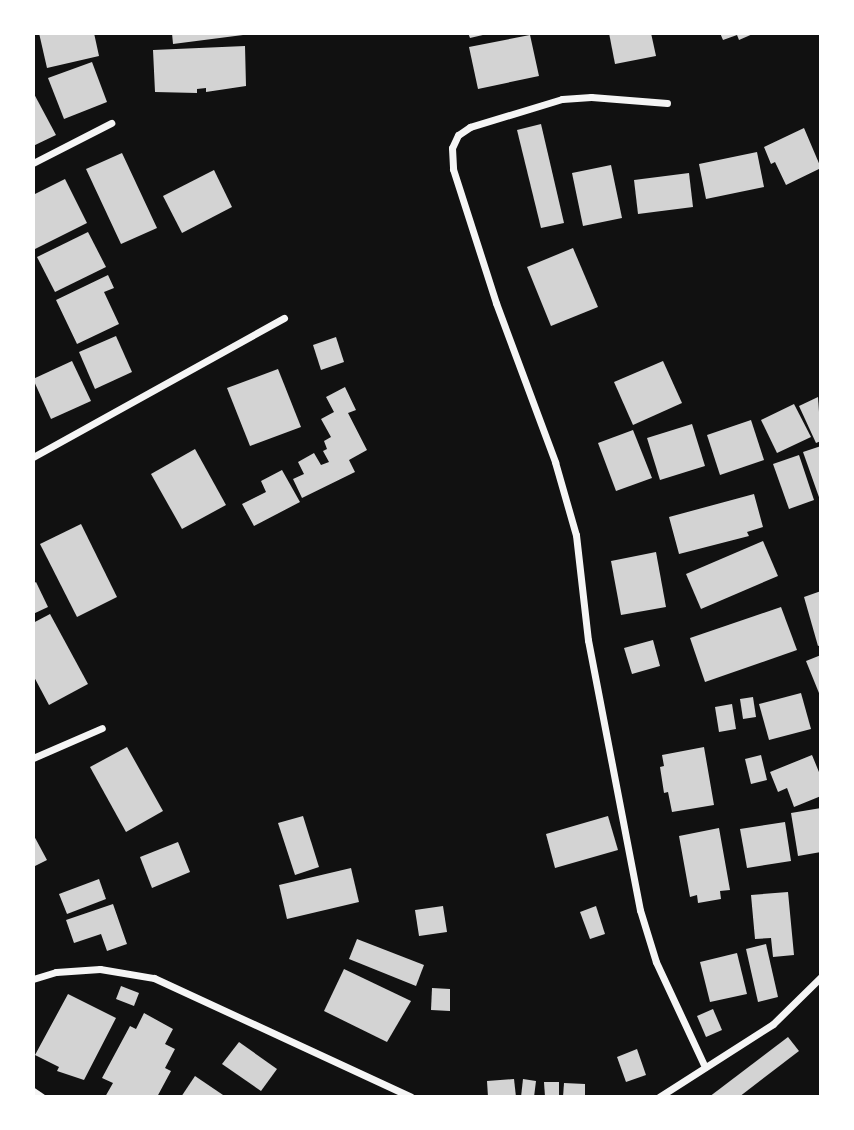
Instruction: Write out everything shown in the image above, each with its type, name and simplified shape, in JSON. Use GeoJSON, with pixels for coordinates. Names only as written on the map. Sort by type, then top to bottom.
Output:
{"type":"FeatureCollection","features":[{"type":"Feature","properties":{"kind":"street"},"geometry":{"type":"LineString","coordinates":[[667,103],[591,97],[562,99],[470,127],[458,135],[452,148],[453,169],[496,303],[555,462],[576,535],[589,639],[640,910],[656,962],[705,1067]]}},
{"type":"Feature","properties":{"kind":"street"},"geometry":{"type":"LineString","coordinates":[[33,163],[111,123]]}},
{"type":"Feature","properties":{"kind":"street"},"geometry":{"type":"LineString","coordinates":[[33,457],[285,318]]}},
{"type":"Feature","properties":{"kind":"street"},"geometry":{"type":"LineString","coordinates":[[33,758],[102,728]]}},
{"type":"Feature","properties":{"kind":"street"},"geometry":{"type":"LineString","coordinates":[[33,979],[56,972],[100,970],[154,978],[411,1097]]}},
{"type":"Feature","properties":{"kind":"street"},"geometry":{"type":"LineString","coordinates":[[659,1097],[773,1024],[821,978]]}},
{"type":"Feature","properties":{"kind":"street"},"geometry":{"type":"LineString","coordinates":[[33,1091],[42,1097]]}},
{"type":"Feature","properties":{"kind":"building"},"geometry":{"type":"Polygon","coordinates":[[[39,33],[94,33],[99,56],[47,68],[39,33]]]}},
{"type":"Feature","properties":{"kind":"building"},"geometry":{"type":"Polygon","coordinates":[[[172,33],[243,33],[243,35],[173,44],[172,33]]]}},
{"type":"Feature","properties":{"kind":"building"},"geometry":{"type":"Polygon","coordinates":[[[468,33],[487,33],[487,34],[470,38],[468,33]]]}},
{"type":"Feature","properties":{"kind":"building"},"geometry":{"type":"Polygon","coordinates":[[[609,33],[651,33],[656,56],[615,64],[609,33]]]}},
{"type":"Feature","properties":{"kind":"building"},"geometry":{"type":"Polygon","coordinates":[[[720,33],[755,33],[739,40],[737,35],[723,40],[720,33]]]}},
{"type":"Feature","properties":{"kind":"building"},"geometry":{"type":"Polygon","coordinates":[[[530,35],[539,76],[478,89],[469,47],[530,35]]]}},
{"type":"Feature","properties":{"kind":"building"},"geometry":{"type":"Polygon","coordinates":[[[245,46],[246,86],[206,92],[206,88],[197,89],[197,93],[155,92],[153,50],[245,46]]]}},
{"type":"Feature","properties":{"kind":"building"},"geometry":{"type":"Polygon","coordinates":[[[92,62],[107,102],[64,119],[48,78],[92,62]]]}},
{"type":"Feature","properties":{"kind":"building"},"geometry":{"type":"Polygon","coordinates":[[[33,92],[56,135],[33,146],[33,92]]]}},
{"type":"Feature","properties":{"kind":"building"},"geometry":{"type":"Polygon","coordinates":[[[541,124],[564,223],[541,228],[517,130],[541,124]]]}},
{"type":"Feature","properties":{"kind":"building"},"geometry":{"type":"Polygon","coordinates":[[[804,128],[821,168],[786,185],[775,162],[771,164],[764,147],[804,128]]]}},
{"type":"Feature","properties":{"kind":"building"},"geometry":{"type":"Polygon","coordinates":[[[757,152],[764,187],[706,199],[699,164],[757,152]]]}},
{"type":"Feature","properties":{"kind":"building"},"geometry":{"type":"Polygon","coordinates":[[[122,153],[157,228],[121,244],[86,169],[122,153]]]}},
{"type":"Feature","properties":{"kind":"building"},"geometry":{"type":"Polygon","coordinates":[[[611,165],[622,218],[583,226],[572,173],[611,165]]]}},
{"type":"Feature","properties":{"kind":"building"},"geometry":{"type":"Polygon","coordinates":[[[214,170],[232,207],[182,233],[163,196],[214,170]]]}},
{"type":"Feature","properties":{"kind":"building"},"geometry":{"type":"Polygon","coordinates":[[[689,173],[693,207],[638,214],[634,180],[689,173]]]}},
{"type":"Feature","properties":{"kind":"building"},"geometry":{"type":"Polygon","coordinates":[[[65,179],[87,223],[33,250],[33,195],[65,179]]]}},
{"type":"Feature","properties":{"kind":"building"},"geometry":{"type":"Polygon","coordinates":[[[88,232],[106,267],[55,292],[37,257],[88,232]]]}},
{"type":"Feature","properties":{"kind":"building"},"geometry":{"type":"Polygon","coordinates":[[[573,248],[598,307],[551,326],[527,267],[573,248]]]}},
{"type":"Feature","properties":{"kind":"building"},"geometry":{"type":"Polygon","coordinates":[[[108,275],[114,288],[104,292],[119,324],[77,344],[56,300],[108,275]]]}},
{"type":"Feature","properties":{"kind":"building"},"geometry":{"type":"Polygon","coordinates":[[[116,336],[132,372],[95,389],[79,352],[116,336]]]}},
{"type":"Feature","properties":{"kind":"building"},"geometry":{"type":"Polygon","coordinates":[[[336,337],[344,362],[321,370],[313,345],[336,337]]]}},
{"type":"Feature","properties":{"kind":"building"},"geometry":{"type":"Polygon","coordinates":[[[72,361],[91,401],[51,419],[33,379],[72,361]]]}},
{"type":"Feature","properties":{"kind":"building"},"geometry":{"type":"Polygon","coordinates":[[[663,361],[682,403],[633,425],[614,382],[663,361]]]}},
{"type":"Feature","properties":{"kind":"building"},"geometry":{"type":"Polygon","coordinates":[[[278,369],[301,427],[250,446],[227,388],[278,369]]]}},
{"type":"Feature","properties":{"kind":"building"},"geometry":{"type":"Polygon","coordinates":[[[345,387],[356,410],[348,413],[367,450],[349,460],[355,472],[302,498],[293,479],[304,474],[298,462],[314,453],[321,465],[329,462],[323,451],[327,449],[324,441],[331,437],[321,419],[334,412],[326,397],[345,387]]]}},
{"type":"Feature","properties":{"kind":"building"},"geometry":{"type":"Polygon","coordinates":[[[818,397],[821,441],[816,443],[799,406],[818,397]]]}},
{"type":"Feature","properties":{"kind":"building"},"geometry":{"type":"Polygon","coordinates":[[[794,404],[811,437],[777,453],[761,420],[794,404]]]}},
{"type":"Feature","properties":{"kind":"building"},"geometry":{"type":"Polygon","coordinates":[[[751,420],[764,460],[720,475],[707,435],[751,420]]]}},
{"type":"Feature","properties":{"kind":"building"},"geometry":{"type":"Polygon","coordinates":[[[692,424],[705,466],[660,480],[647,438],[692,424]]]}},
{"type":"Feature","properties":{"kind":"building"},"geometry":{"type":"Polygon","coordinates":[[[633,430],[652,478],[616,491],[598,443],[633,430]]]}},
{"type":"Feature","properties":{"kind":"building"},"geometry":{"type":"Polygon","coordinates":[[[821,446],[821,500],[820,500],[803,452],[821,446]]]}},
{"type":"Feature","properties":{"kind":"building"},"geometry":{"type":"Polygon","coordinates":[[[195,449],[226,505],[182,529],[151,474],[195,449]]]}},
{"type":"Feature","properties":{"kind":"building"},"geometry":{"type":"Polygon","coordinates":[[[799,455],[814,500],[789,509],[773,464],[799,455]]]}},
{"type":"Feature","properties":{"kind":"building"},"geometry":{"type":"Polygon","coordinates":[[[282,470],[300,502],[254,526],[242,504],[266,492],[261,481],[282,470]]]}},
{"type":"Feature","properties":{"kind":"building"},"geometry":{"type":"Polygon","coordinates":[[[754,494],[763,527],[747,532],[749,536],[679,554],[669,517],[754,494]]]}},
{"type":"Feature","properties":{"kind":"building"},"geometry":{"type":"Polygon","coordinates":[[[81,524],[117,597],[77,617],[40,544],[81,524]]]}},
{"type":"Feature","properties":{"kind":"building"},"geometry":{"type":"Polygon","coordinates":[[[763,541],[778,576],[701,609],[686,574],[763,541]]]}},
{"type":"Feature","properties":{"kind":"building"},"geometry":{"type":"Polygon","coordinates":[[[656,552],[666,607],[621,615],[611,561],[656,552]]]}},
{"type":"Feature","properties":{"kind":"building"},"geometry":{"type":"Polygon","coordinates":[[[36,582],[48,607],[33,614],[33,584],[36,582]]]}},
{"type":"Feature","properties":{"kind":"building"},"geometry":{"type":"Polygon","coordinates":[[[821,591],[821,645],[818,646],[804,597],[821,591]]]}},
{"type":"Feature","properties":{"kind":"building"},"geometry":{"type":"Polygon","coordinates":[[[781,607],[797,650],[705,682],[690,638],[781,607]]]}},
{"type":"Feature","properties":{"kind":"building"},"geometry":{"type":"Polygon","coordinates":[[[50,614],[88,684],[49,705],[33,675],[33,623],[50,614]]]}},
{"type":"Feature","properties":{"kind":"building"},"geometry":{"type":"Polygon","coordinates":[[[653,640],[660,666],[632,674],[624,648],[653,640]]]}},
{"type":"Feature","properties":{"kind":"building"},"geometry":{"type":"Polygon","coordinates":[[[821,655],[821,698],[806,661],[821,655]]]}},
{"type":"Feature","properties":{"kind":"building"},"geometry":{"type":"Polygon","coordinates":[[[801,693],[811,729],[769,740],[759,704],[801,693]]]}},
{"type":"Feature","properties":{"kind":"building"},"geometry":{"type":"Polygon","coordinates":[[[753,697],[756,717],[743,719],[740,699],[753,697]]]}},
{"type":"Feature","properties":{"kind":"building"},"geometry":{"type":"Polygon","coordinates":[[[732,704],[736,729],[719,732],[715,707],[732,704]]]}},
{"type":"Feature","properties":{"kind":"building"},"geometry":{"type":"Polygon","coordinates":[[[127,747],[163,811],[126,832],[90,767],[127,747]]]}},
{"type":"Feature","properties":{"kind":"building"},"geometry":{"type":"Polygon","coordinates":[[[704,747],[714,805],[672,812],[668,792],[664,793],[660,767],[664,766],[662,755],[704,747]]]}},
{"type":"Feature","properties":{"kind":"building"},"geometry":{"type":"Polygon","coordinates":[[[761,755],[767,780],[751,784],[745,759],[761,755]]]}},
{"type":"Feature","properties":{"kind":"building"},"geometry":{"type":"Polygon","coordinates":[[[812,755],[821,777],[821,796],[794,807],[787,788],[778,792],[770,772],[812,755]]]}},
{"type":"Feature","properties":{"kind":"building"},"geometry":{"type":"Polygon","coordinates":[[[821,808],[821,852],[798,856],[791,813],[821,808]]]}},
{"type":"Feature","properties":{"kind":"building"},"geometry":{"type":"Polygon","coordinates":[[[303,816],[319,867],[295,875],[278,823],[303,816]]]}},
{"type":"Feature","properties":{"kind":"building"},"geometry":{"type":"Polygon","coordinates":[[[608,816],[618,850],[555,868],[546,834],[608,816]]]}},
{"type":"Feature","properties":{"kind":"building"},"geometry":{"type":"Polygon","coordinates":[[[785,822],[791,861],[747,868],[740,829],[785,822]]]}},
{"type":"Feature","properties":{"kind":"building"},"geometry":{"type":"Polygon","coordinates":[[[719,828],[730,890],[720,891],[721,899],[698,903],[697,895],[690,897],[679,836],[719,828]]]}},
{"type":"Feature","properties":{"kind":"building"},"geometry":{"type":"Polygon","coordinates":[[[33,834],[47,860],[33,867],[33,834]]]}},
{"type":"Feature","properties":{"kind":"building"},"geometry":{"type":"Polygon","coordinates":[[[178,842],[190,872],[152,888],[140,857],[178,842]]]}},
{"type":"Feature","properties":{"kind":"building"},"geometry":{"type":"Polygon","coordinates":[[[351,868],[359,902],[287,919],[279,885],[351,868]]]}},
{"type":"Feature","properties":{"kind":"building"},"geometry":{"type":"Polygon","coordinates":[[[99,879],[106,899],[67,914],[59,894],[99,879]]]}},
{"type":"Feature","properties":{"kind":"building"},"geometry":{"type":"Polygon","coordinates":[[[788,892],[794,955],[773,957],[771,938],[755,939],[751,895],[788,892]]]}},
{"type":"Feature","properties":{"kind":"building"},"geometry":{"type":"Polygon","coordinates":[[[113,904],[127,944],[107,951],[101,934],[74,943],[66,920],[113,904]]]}},
{"type":"Feature","properties":{"kind":"building"},"geometry":{"type":"Polygon","coordinates":[[[443,906],[447,932],[419,936],[415,910],[443,906]]]}},
{"type":"Feature","properties":{"kind":"building"},"geometry":{"type":"Polygon","coordinates":[[[596,906],[605,934],[590,939],[580,912],[596,906]]]}},
{"type":"Feature","properties":{"kind":"building"},"geometry":{"type":"Polygon","coordinates":[[[357,939],[424,965],[416,986],[349,959],[357,939]]]}},
{"type":"Feature","properties":{"kind":"building"},"geometry":{"type":"Polygon","coordinates":[[[766,944],[778,997],[758,1002],[746,949],[766,944]]]}},
{"type":"Feature","properties":{"kind":"building"},"geometry":{"type":"Polygon","coordinates":[[[737,953],[747,994],[710,1002],[700,962],[737,953]]]}},
{"type":"Feature","properties":{"kind":"building"},"geometry":{"type":"Polygon","coordinates":[[[344,969],[411,1001],[387,1042],[324,1011],[344,969]]]}},
{"type":"Feature","properties":{"kind":"building"},"geometry":{"type":"Polygon","coordinates":[[[121,986],[139,993],[134,1006],[116,999],[121,986]]]}},
{"type":"Feature","properties":{"kind":"building"},"geometry":{"type":"Polygon","coordinates":[[[432,988],[450,989],[450,1011],[431,1010],[432,988]]]}},
{"type":"Feature","properties":{"kind":"building"},"geometry":{"type":"Polygon","coordinates":[[[68,994],[116,1018],[84,1080],[57,1071],[59,1067],[35,1055],[68,994]]]}},
{"type":"Feature","properties":{"kind":"building"},"geometry":{"type":"Polygon","coordinates":[[[713,1009],[722,1030],[706,1037],[697,1016],[713,1009]]]}},
{"type":"Feature","properties":{"kind":"building"},"geometry":{"type":"Polygon","coordinates":[[[144,1013],[173,1029],[165,1044],[175,1049],[165,1068],[171,1071],[157,1097],[105,1097],[113,1083],[102,1078],[130,1026],[136,1029],[144,1013]]]}},
{"type":"Feature","properties":{"kind":"building"},"geometry":{"type":"Polygon","coordinates":[[[788,1037],[799,1051],[739,1097],[709,1097],[788,1037]]]}},
{"type":"Feature","properties":{"kind":"building"},"geometry":{"type":"Polygon","coordinates":[[[239,1042],[277,1069],[261,1091],[222,1064],[239,1042]]]}},
{"type":"Feature","properties":{"kind":"building"},"geometry":{"type":"Polygon","coordinates":[[[637,1049],[646,1075],[626,1082],[617,1057],[637,1049]]]}},
{"type":"Feature","properties":{"kind":"building"},"geometry":{"type":"Polygon","coordinates":[[[195,1076],[226,1097],[181,1097],[195,1076]]]}},
{"type":"Feature","properties":{"kind":"building"},"geometry":{"type":"Polygon","coordinates":[[[514,1079],[516,1097],[488,1097],[487,1081],[514,1079]]]}},
{"type":"Feature","properties":{"kind":"building"},"geometry":{"type":"Polygon","coordinates":[[[523,1079],[536,1081],[534,1097],[521,1097],[523,1079]]]}},
{"type":"Feature","properties":{"kind":"building"},"geometry":{"type":"Polygon","coordinates":[[[544,1082],[559,1082],[559,1097],[545,1097],[544,1082]]]}},
{"type":"Feature","properties":{"kind":"building"},"geometry":{"type":"Polygon","coordinates":[[[564,1083],[585,1084],[585,1097],[563,1097],[564,1083]]]}}]}
